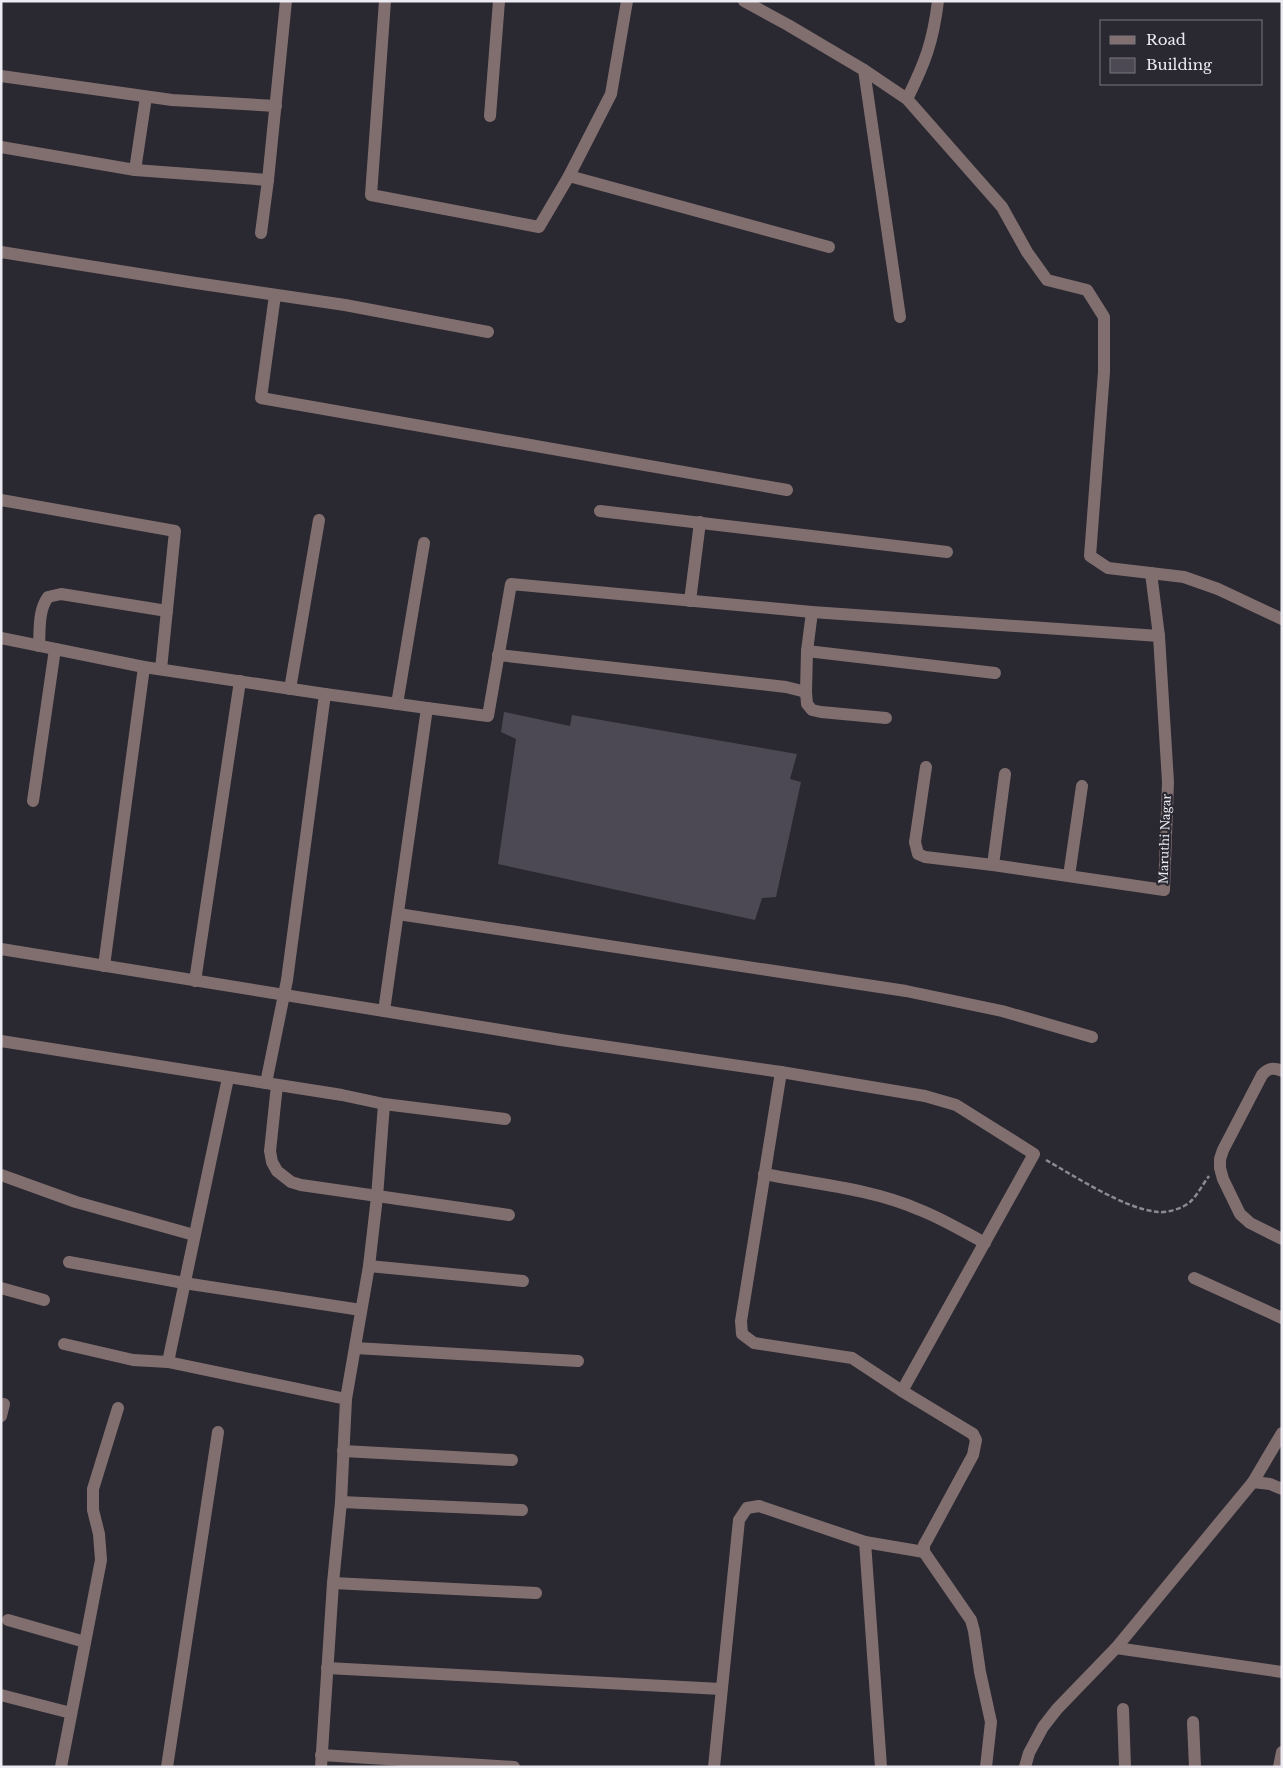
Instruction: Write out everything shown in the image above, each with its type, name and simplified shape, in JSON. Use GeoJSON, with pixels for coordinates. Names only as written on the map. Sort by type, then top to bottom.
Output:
{"type":"FeatureCollection","features":[{"type":"Feature","properties":{"kind":"street"},"geometry":{"type":"LineString","coordinates":[[262,233],[286,1]]}},
{"type":"Feature","properties":{"kind":"street"},"geometry":{"type":"LineString","coordinates":[[384,1],[371,195],[539,227],[569,176],[611,94],[627,1]]}},
{"type":"Feature","properties":{"kind":"street"},"geometry":{"type":"LineString","coordinates":[[490,116],[499,1]]}},
{"type":"Feature","properties":{"kind":"street"},"geometry":{"type":"LineString","coordinates":[[744,1],[864,70],[907,99],[1002,207],[1027,252],[1047,280],[1087,290],[1104,317],[1104,372],[1090,556],[1108,568],[1184,577],[1218,588],[1282,619]]}},
{"type":"Feature","properties":{"kind":"street"},"geometry":{"type":"LineString","coordinates":[[907,99],[931,47],[938,1]]}},
{"type":"Feature","properties":{"kind":"street"},"geometry":{"type":"LineString","coordinates":[[864,70],[900,317]]}},
{"type":"Feature","properties":{"kind":"street"},"geometry":{"type":"LineString","coordinates":[[1,76],[172,100],[276,106]]}},
{"type":"Feature","properties":{"kind":"street"},"geometry":{"type":"LineString","coordinates":[[135,170],[146,97]]}},
{"type":"Feature","properties":{"kind":"street"},"geometry":{"type":"LineString","coordinates":[[1,147],[135,170],[268,180]]}},
{"type":"Feature","properties":{"kind":"street"},"geometry":{"type":"LineString","coordinates":[[569,176],[830,247]]}},
{"type":"Feature","properties":{"kind":"street"},"geometry":{"type":"LineString","coordinates":[[1,252],[345,305],[488,332]]}},
{"type":"Feature","properties":{"kind":"street"},"geometry":{"type":"LineString","coordinates":[[275,295],[261,398],[787,490]]}},
{"type":"Feature","properties":{"kind":"street"},"geometry":{"type":"LineString","coordinates":[[1,500],[175,531],[161,669]]}},
{"type":"Feature","properties":{"kind":"street"},"geometry":{"type":"LineString","coordinates":[[600,511],[947,552]]}},
{"type":"Feature","properties":{"kind":"street"},"geometry":{"type":"LineString","coordinates":[[290,689],[319,520]]}},
{"type":"Feature","properties":{"kind":"street"},"geometry":{"type":"LineString","coordinates":[[690,601],[700,522]]}},
{"type":"Feature","properties":{"kind":"street"},"geometry":{"type":"LineString","coordinates":[[397,704],[424,543]]}},
{"type":"Feature","properties":{"kind":"street"},"geometry":{"type":"LineString","coordinates":[[1,638],[144,667],[488,716],[511,584],[812,612],[1159,636],[1151,573]]}},
{"type":"Feature","properties":{"kind":"street"},"geometry":{"type":"LineString","coordinates":[[39,646],[40,620],[43,605],[48,597],[61,594],[167,612]]}},
{"type":"Feature","properties":{"kind":"street"},"geometry":{"type":"LineString","coordinates":[[812,612],[807,651],[807,704],[812,710],[821,712],[886,718]]}},
{"type":"Feature","properties":{"kind":"street","name":"Maruthi Nagar"},"geometry":{"type":"LineString","coordinates":[[1069,876],[1164,890],[1168,782],[1159,636]]}},
{"type":"Feature","properties":{"kind":"street"},"geometry":{"type":"LineString","coordinates":[[33,801],[55,649]]}},
{"type":"Feature","properties":{"kind":"street"},"geometry":{"type":"LineString","coordinates":[[807,651],[995,673]]}},
{"type":"Feature","properties":{"kind":"street"},"geometry":{"type":"LineString","coordinates":[[498,655],[786,688],[806,692]]}},
{"type":"Feature","properties":{"kind":"street"},"geometry":{"type":"LineString","coordinates":[[104,966],[144,667]]}},
{"type":"Feature","properties":{"kind":"street"},"geometry":{"type":"LineString","coordinates":[[195,981],[240,681]]}},
{"type":"Feature","properties":{"kind":"street"},"geometry":{"type":"LineString","coordinates":[[325,694],[272,1084],[270,1151],[272,1162],[277,1171],[291,1182],[301,1185],[509,1214]]}},
{"type":"Feature","properties":{"kind":"street"},"geometry":{"type":"LineString","coordinates":[[384,1011],[428,708]]}},
{"type":"Feature","properties":{"kind":"street"},"geometry":{"type":"LineString","coordinates":[[926,768],[915,842],[918,854],[925,857],[993,864],[1069,876],[1082,786]]}},
{"type":"Feature","properties":{"kind":"street"},"geometry":{"type":"LineString","coordinates":[[993,864],[1005,774]]}},
{"type":"Feature","properties":{"kind":"street"},"geometry":{"type":"LineString","coordinates":[[398,914],[906,991],[1002,1011],[1092,1037]]}},
{"type":"Feature","properties":{"kind":"street"},"geometry":{"type":"LineString","coordinates":[[1,950],[551,1038],[781,1072],[925,1096],[956,1105],[1034,1154],[902,1391]]}},
{"type":"Feature","properties":{"kind":"street"},"geometry":{"type":"LineString","coordinates":[[1,1041],[272,1084],[384,1104],[505,1119]]}},
{"type":"Feature","properties":{"kind":"street"},"geometry":{"type":"LineString","coordinates":[[1282,1070],[1267,1070],[1262,1075],[1220,1159],[1222,1179],[1240,1214],[1250,1223],[1282,1239]]}},
{"type":"Feature","properties":{"kind":"street"},"geometry":{"type":"LineString","coordinates":[[781,1072],[740,1321],[742,1334],[754,1343],[852,1358],[902,1391],[974,1434],[976,1440],[973,1455],[924,1545],[924,1552],[927,1559],[971,1620],[974,1630],[980,1672],[991,1722],[986,1767]]}},
{"type":"Feature","properties":{"kind":"street"},"geometry":{"type":"LineString","coordinates":[[168,1362],[228,1078]]}},
{"type":"Feature","properties":{"kind":"street"},"geometry":{"type":"LineString","coordinates":[[384,1104],[377,1197],[369,1266],[346,1399],[341,1502],[333,1583],[321,1761],[514,1767]]}},
{"type":"Feature","properties":{"kind":"street"},"geometry":{"type":"LineString","coordinates":[[764,1174],[873,1195],[898,1202],[921,1210],[985,1243]]}},
{"type":"Feature","properties":{"kind":"street"},"geometry":{"type":"LineString","coordinates":[[1,1176],[76,1202],[194,1235]]}},
{"type":"Feature","properties":{"kind":"street"},"geometry":{"type":"LineString","coordinates":[[68,1262],[184,1283],[361,1310]]}},
{"type":"Feature","properties":{"kind":"street"},"geometry":{"type":"LineString","coordinates":[[369,1266],[523,1281]]}},
{"type":"Feature","properties":{"kind":"street"},"geometry":{"type":"LineString","coordinates":[[1194,1278],[1282,1318]]}},
{"type":"Feature","properties":{"kind":"street"},"geometry":{"type":"LineString","coordinates":[[1,1288],[44,1300]]}},
{"type":"Feature","properties":{"kind":"street"},"geometry":{"type":"LineString","coordinates":[[64,1344],[133,1360],[168,1362],[346,1399]]}},
{"type":"Feature","properties":{"kind":"street"},"geometry":{"type":"LineString","coordinates":[[355,1348],[578,1361]]}},
{"type":"Feature","properties":{"kind":"street"},"geometry":{"type":"LineString","coordinates":[[61,1767],[101,1560],[99,1534],[94,1510],[94,1489],[118,1408]]}},
{"type":"Feature","properties":{"kind":"street"},"geometry":{"type":"LineString","coordinates":[[167,1767],[218,1432]]}},
{"type":"Feature","properties":{"kind":"street"},"geometry":{"type":"LineString","coordinates":[[1025,1767],[1029,1753],[1043,1727],[1062,1703],[1116,1648],[1253,1482],[1282,1433]]}},
{"type":"Feature","properties":{"kind":"street"},"geometry":{"type":"LineString","coordinates":[[343,1451],[512,1460]]}},
{"type":"Feature","properties":{"kind":"street"},"geometry":{"type":"LineString","coordinates":[[1253,1482],[1270,1484],[1282,1489]]}},
{"type":"Feature","properties":{"kind":"street"},"geometry":{"type":"LineString","coordinates":[[341,1502],[522,1510]]}},
{"type":"Feature","properties":{"kind":"street"},"geometry":{"type":"LineString","coordinates":[[714,1767],[740,1520],[747,1508],[759,1506],[864,1542],[924,1552]]}},
{"type":"Feature","properties":{"kind":"street"},"geometry":{"type":"LineString","coordinates":[[864,1542],[881,1767]]}},
{"type":"Feature","properties":{"kind":"street"},"geometry":{"type":"LineString","coordinates":[[333,1583],[536,1593]]}},
{"type":"Feature","properties":{"kind":"street"},"geometry":{"type":"LineString","coordinates":[[8,1620],[85,1642]]}},
{"type":"Feature","properties":{"kind":"street"},"geometry":{"type":"LineString","coordinates":[[1116,1648],[1282,1672]]}},
{"type":"Feature","properties":{"kind":"street"},"geometry":{"type":"LineString","coordinates":[[327,1668],[721,1689]]}},
{"type":"Feature","properties":{"kind":"street"},"geometry":{"type":"LineString","coordinates":[[1,1695],[71,1713]]}},
{"type":"Feature","properties":{"kind":"street"},"geometry":{"type":"LineString","coordinates":[[1124,1710],[1125,1767]]}},
{"type":"Feature","properties":{"kind":"street"},"geometry":{"type":"LineString","coordinates":[[1193,1722],[1194,1767]]}},
{"type":"Feature","properties":{"kind":"street"},"geometry":{"type":"LineString","coordinates":[[1279,1767],[1282,1752]]}},
{"type":"Feature","properties":{"kind":"path"},"geometry":{"type":"LineString","coordinates":[[1034,1154],[1112,1196],[1145,1209],[1160,1212],[1178,1208],[1190,1202],[1220,1159]]}},
{"type":"Feature","properties":{"kind":"building"},"geometry":{"type":"Polygon","coordinates":[[[504,712],[570,726],[572,715],[797,754],[790,779],[801,782],[776,897],[762,898],[755,920],[498,864],[516,739],[501,732],[504,712]]]}}]}
